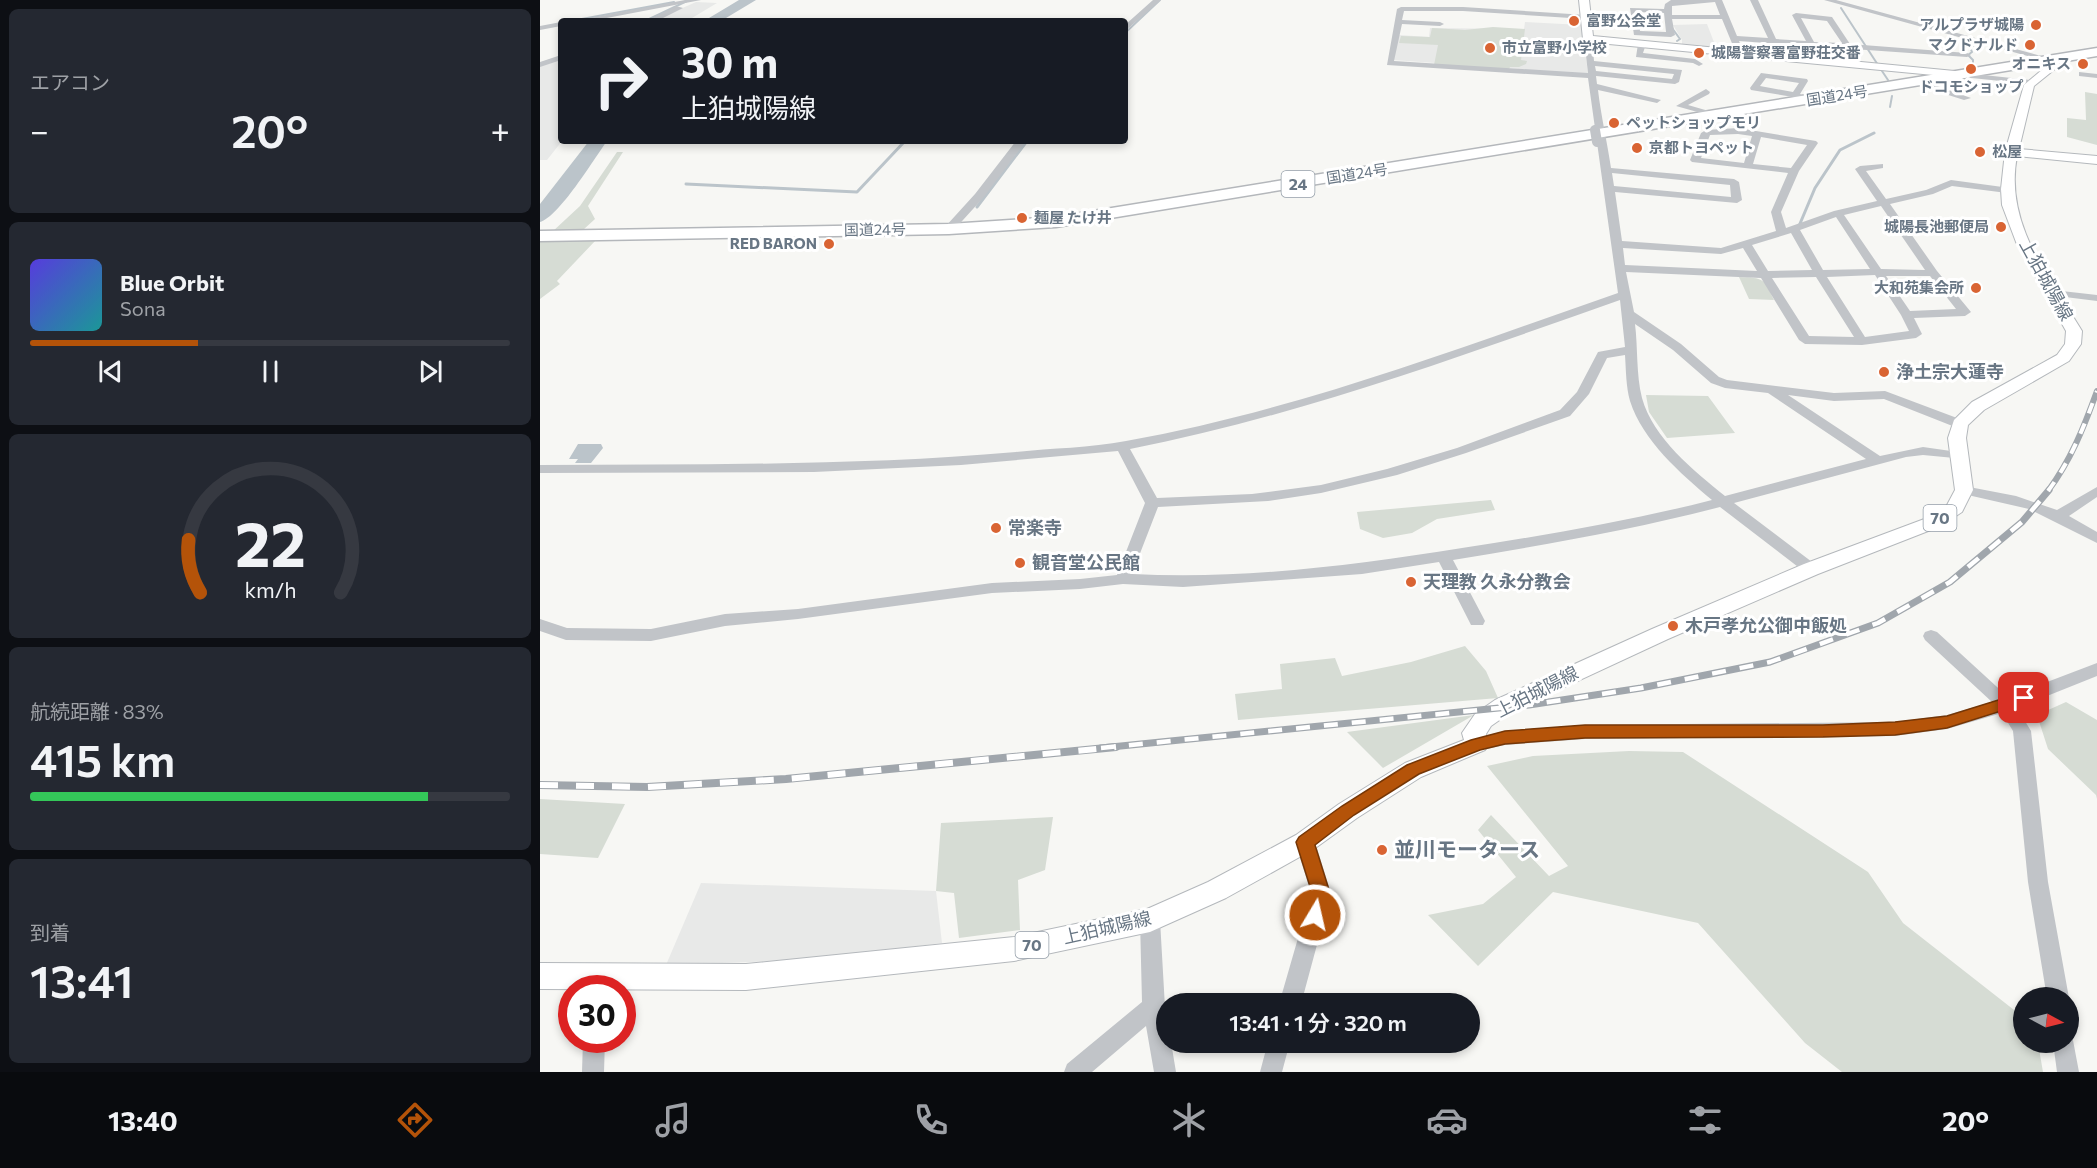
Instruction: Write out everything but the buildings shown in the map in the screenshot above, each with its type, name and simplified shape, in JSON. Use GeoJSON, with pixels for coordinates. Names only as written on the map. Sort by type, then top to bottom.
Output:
{"type":"FeatureCollection","features":[{"type":"Feature","properties":{"kind":"highway","name":"国道24号"},"geometry":{"type":"LineString","coordinates":[[540,236],[949,229],[1005,227],[1066,221],[1920,83],[2097,52]]}},
{"type":"Feature","properties":{"kind":"main road"},"geometry":{"type":"LineString","coordinates":[[1584,0],[1588,39],[1965,75]]}},
{"type":"Feature","properties":{"kind":"main road"},"geometry":{"type":"LineString","coordinates":[[2030,82],[2055,64],[2052,60]]}},
{"type":"Feature","properties":{"kind":"main road","name":"上狛城陽線"},"geometry":{"type":"LineString","coordinates":[[1960,424],[1978,406],[2063,358],[2073,344],[2074,331],[2030,256],[2012,219],[2007,190],[2011,152],[2030,82]]}},
{"type":"Feature","properties":{"kind":"main road"},"geometry":{"type":"LineString","coordinates":[[2011,152],[2097,160]]}},
{"type":"Feature","properties":{"kind":"main road","name":"70"},"geometry":{"type":"LineString","coordinates":[[1960,424],[1958,438],[1964,490]]}},
{"type":"Feature","properties":{"kind":"main road","name":"上狛城陽線"},"geometry":{"type":"LineString","coordinates":[[636,982],[746,977],[1014,949],[1150,920],[1217,891],[1305,842],[1348,810],[1405,774],[1477,744],[1474,733],[1483,720],[1503,706],[1811,569],[1934,522],[1955,508],[1964,490]]}},
{"type":"Feature","properties":{"kind":"main road","name":"上狛城陽線"},"geometry":{"type":"LineString","coordinates":[[540,976],[558,978]]}},
{"type":"Feature","properties":{"kind":"street"},"geometry":{"type":"LineString","coordinates":[[1128,26],[1157,0]]}},
{"type":"Feature","properties":{"kind":"street"},"geometry":{"type":"LineString","coordinates":[[1460,0],[1463,9]]}},
{"type":"Feature","properties":{"kind":"street"},"geometry":{"type":"LineString","coordinates":[[1671,8],[1668,27],[1671,35],[1637,33],[1633,10],[1671,8],[1717,0],[1740,53]]}},
{"type":"Feature","properties":{"kind":"street"},"geometry":{"type":"LineString","coordinates":[[1754,0],[1773,41]]}},
{"type":"Feature","properties":{"kind":"street"},"geometry":{"type":"LineString","coordinates":[[1828,0],[2052,60]]}},
{"type":"Feature","properties":{"kind":"street"},"geometry":{"type":"LineString","coordinates":[[595,18],[694,1]]}},
{"type":"Feature","properties":{"kind":"street"},"geometry":{"type":"LineString","coordinates":[[657,18],[694,1]]}},
{"type":"Feature","properties":{"kind":"street"},"geometry":{"type":"LineString","coordinates":[[1671,8],[1726,17]]}},
{"type":"Feature","properties":{"kind":"street"},"geometry":{"type":"LineString","coordinates":[[1586,17],[1463,9],[1401,9],[1390,63],[1675,82],[1679,72],[1592,75]]}},
{"type":"Feature","properties":{"kind":"street"},"geometry":{"type":"LineString","coordinates":[[1812,44],[1796,15],[1829,19],[1848,47]]}},
{"type":"Feature","properties":{"kind":"street"},"geometry":{"type":"LineString","coordinates":[[1398,21],[1440,24]]}},
{"type":"Feature","properties":{"kind":"street"},"geometry":{"type":"LineString","coordinates":[[540,28],[558,25]]}},
{"type":"Feature","properties":{"kind":"street"},"geometry":{"type":"LineString","coordinates":[[1735,38],[1967,55]]}},
{"type":"Feature","properties":{"kind":"street"},"geometry":{"type":"LineString","coordinates":[[1588,39],[1596,122],[1607,170],[1624,295],[1629,314],[1636,400],[1647,426],[1691,475],[1811,569]]}},
{"type":"Feature","properties":{"kind":"street"},"geometry":{"type":"LineString","coordinates":[[1642,44],[1639,55],[1695,61],[1700,64]]}},
{"type":"Feature","properties":{"kind":"street"},"geometry":{"type":"LineString","coordinates":[[540,65],[558,58]]}},
{"type":"Feature","properties":{"kind":"street"},"geometry":{"type":"LineString","coordinates":[[2082,74],[2097,76]]}},
{"type":"Feature","properties":{"kind":"street"},"geometry":{"type":"LineString","coordinates":[[1592,75],[1657,100]]}},
{"type":"Feature","properties":{"kind":"street"},"geometry":{"type":"LineString","coordinates":[[1795,95],[1804,81],[1764,75],[1754,88],[1795,95],[1809,101]]}},
{"type":"Feature","properties":{"kind":"street"},"geometry":{"type":"LineString","coordinates":[[1965,75],[2030,82]]}},
{"type":"Feature","properties":{"kind":"street"},"geometry":{"type":"LineString","coordinates":[[1920,83],[1967,98]]}},
{"type":"Feature","properties":{"kind":"street"},"geometry":{"type":"LineString","coordinates":[[1706,92],[1680,106],[1716,116]]}},
{"type":"Feature","properties":{"kind":"street"},"geometry":{"type":"LineString","coordinates":[[1782,233],[1776,212],[1794,171],[1813,143],[1738,131],[1706,133],[1695,160],[1794,171]]}},
{"type":"Feature","properties":{"kind":"street"},"geometry":{"type":"LineString","coordinates":[[1748,166],[1757,134]]}},
{"type":"Feature","properties":{"kind":"street"},"geometry":{"type":"LineString","coordinates":[[949,229],[979,196],[1020,144]]}},
{"type":"Feature","properties":{"kind":"street"},"geometry":{"type":"LineString","coordinates":[[1880,166],[1860,169],[1934,273],[1965,312],[1907,315]]}},
{"type":"Feature","properties":{"kind":"street"},"geometry":{"type":"LineString","coordinates":[[1607,170],[1734,182],[1737,200],[1610,189]]}},
{"type":"Feature","properties":{"kind":"street"},"geometry":{"type":"LineString","coordinates":[[1618,244],[1721,251],[1838,213],[1929,192],[1952,183],[2007,190]]}},
{"type":"Feature","properties":{"kind":"street"},"geometry":{"type":"LineString","coordinates":[[1746,244],[1805,340],[1862,341],[1916,334],[1907,315],[1838,213]]}},
{"type":"Feature","properties":{"kind":"street"},"geometry":{"type":"LineString","coordinates":[[1794,229],[1862,341]]}},
{"type":"Feature","properties":{"kind":"street"},"geometry":{"type":"LineString","coordinates":[[1620,268],[1729,275],[1934,273]]}},
{"type":"Feature","properties":{"kind":"street"},"geometry":{"type":"LineString","coordinates":[[2053,293],[2097,298]]}},
{"type":"Feature","properties":{"kind":"street"},"geometry":{"type":"LineString","coordinates":[[540,469],[814,468],[961,462],[1122,446],[1179,435],[1312,401],[1380,380],[1624,295]]}},
{"type":"Feature","properties":{"kind":"street"},"geometry":{"type":"LineString","coordinates":[[1629,314],[1677,347],[1715,380],[1725,384],[1834,397],[1885,394],[1960,424]]}},
{"type":"Feature","properties":{"kind":"street"},"geometry":{"type":"LineString","coordinates":[[1152,503],[1286,495],[1392,472],[1456,454],[1565,413],[1578,402],[1588,388],[1602,355],[1632,350]]}},
{"type":"Feature","properties":{"kind":"street"},"geometry":{"type":"LineString","coordinates":[[1771,390],[1877,460]]}},
{"type":"Feature","properties":{"kind":"street"},"geometry":{"type":"LineString","coordinates":[[1122,446],[1152,503],[1148,522],[1128,559],[1122,579]]}},
{"type":"Feature","properties":{"kind":"street"},"geometry":{"type":"LineString","coordinates":[[540,626],[566,634],[651,635],[725,620],[798,614],[992,588],[1080,584],[1122,579],[1182,582],[1362,569],[1542,541],[1675,514],[1905,453],[1923,451],[1960,456]]}},
{"type":"Feature","properties":{"kind":"street"},"geometry":{"type":"LineString","coordinates":[[1964,490],[2015,500],[2058,516],[2097,538]]}},
{"type":"Feature","properties":{"kind":"street"},"geometry":{"type":"LineString","coordinates":[[2058,516],[2097,491]]}},
{"type":"Feature","properties":{"kind":"street"},"geometry":{"type":"LineString","coordinates":[[1444,557],[1478,621]]}},
{"type":"Feature","properties":{"kind":"street"},"geometry":{"type":"LineString","coordinates":[[1931,636],[2006,705],[2022,731],[2038,882],[2056,987]]}},
{"type":"Feature","properties":{"kind":"street"},"geometry":{"type":"LineString","coordinates":[[1477,744],[1505,738],[1585,732],[1895,729],[1947,722],[2006,705],[2097,669]]}},
{"type":"Feature","properties":{"kind":"street"},"geometry":{"type":"LineString","coordinates":[[1293,993],[1321,893],[1305,842]]}},
{"type":"Feature","properties":{"kind":"street"},"geometry":{"type":"LineString","coordinates":[[1150,920],[1153,1006],[1166,1072]]}},
{"type":"Feature","properties":{"kind":"street"},"geometry":{"type":"LineString","coordinates":[[1075,1072],[1153,1006]]}},
{"type":"Feature","properties":{"kind":"street"},"geometry":{"type":"LineString","coordinates":[[593,1072],[594,1053]]}},
{"type":"Feature","properties":{"kind":"street"},"geometry":{"type":"LineString","coordinates":[[1271,1072],[1276,1053]]}},
{"type":"Feature","properties":{"kind":"street"},"geometry":{"type":"LineString","coordinates":[[2065,1053],[2068,1072]]}},
{"type":"Feature","properties":{"kind":"shaded area"},"geometry":{"type":"Polygon","coordinates":[[[696,2],[717,3],[692,18],[660,18],[696,2]]]}},
{"type":"Feature","properties":{"kind":"shaded area","name":"市立富野小学校"},"geometry":{"type":"Polygon","coordinates":[[[1525,22],[1582,25],[1588,74],[1393,60],[1399,35],[1429,37],[1430,28],[1524,29],[1525,22]]]}},
{"type":"Feature","properties":{"kind":"shaded area"},"geometry":{"type":"Polygon","coordinates":[[[1707,24],[1717,50],[1682,47],[1682,40],[1673,25],[1707,24]]]}},
{"type":"Feature","properties":{"kind":"shaded area"},"geometry":{"type":"Polygon","coordinates":[[[1493,27],[1525,29],[1521,60],[1527,61],[1526,64],[1509,69],[1434,65],[1438,45],[1399,43],[1401,36],[1430,37],[1432,28],[1465,30],[1493,27]]]}},
{"type":"Feature","properties":{"kind":"shaded area"},"geometry":{"type":"Polygon","coordinates":[[[558,59],[560,144],[547,160],[540,160],[540,66],[558,59]]]}},
{"type":"Feature","properties":{"kind":"shaded area"},"geometry":{"type":"Polygon","coordinates":[[[2085,92],[2097,94],[2097,145],[2067,137],[2067,118],[2086,120],[2085,92]]]}},
{"type":"Feature","properties":{"kind":"shaded area"},"geometry":{"type":"Polygon","coordinates":[[[617,152],[623,152],[588,206],[595,219],[583,230],[552,232],[580,206],[617,152]]]}},
{"type":"Feature","properties":{"kind":"shaded area"},"geometry":{"type":"Polygon","coordinates":[[[540,240],[596,240],[557,281],[560,284],[540,299],[540,240]]]}},
{"type":"Feature","properties":{"kind":"shaded area"},"geometry":{"type":"Polygon","coordinates":[[[1739,277],[1762,281],[1768,287],[1774,300],[1749,299],[1739,277]]]}},
{"type":"Feature","properties":{"kind":"shaded area"},"geometry":{"type":"Polygon","coordinates":[[[1646,395],[1708,396],[1735,433],[1667,438],[1649,412],[1646,395]]]}},
{"type":"Feature","properties":{"kind":"shaded area"},"geometry":{"type":"Polygon","coordinates":[[[578,444],[601,444],[603,448],[591,463],[575,463],[578,459],[569,459],[578,444]]]}},
{"type":"Feature","properties":{"kind":"shaded area"},"geometry":{"type":"Polygon","coordinates":[[[1491,500],[1495,510],[1437,519],[1412,533],[1383,538],[1360,529],[1357,512],[1491,500]]]}},
{"type":"Feature","properties":{"kind":"shaded area"},"geometry":{"type":"Polygon","coordinates":[[[1465,646],[1486,671],[1498,698],[1238,720],[1235,694],[1282,689],[1280,664],[1335,658],[1342,676],[1411,662],[1465,646]]]}},
{"type":"Feature","properties":{"kind":"shaded area"},"geometry":{"type":"Polygon","coordinates":[[[2066,702],[2097,720],[2097,799],[2096,795],[2048,749],[2037,715],[2066,702]]]}},
{"type":"Feature","properties":{"kind":"shaded area"},"geometry":{"type":"Polygon","coordinates":[[[1474,715],[1383,768],[1347,732],[1474,715]]]}},
{"type":"Feature","properties":{"kind":"shaded area"},"geometry":{"type":"Polygon","coordinates":[[[1629,751],[1683,752],[1868,872],[1903,923],[2013,1009],[2013,1053],[2040,1053],[2043,1072],[1842,1072],[1805,1043],[1698,923],[1553,892],[1478,966],[1428,915],[1483,904],[1516,877],[1478,830],[1491,815],[1549,876],[1568,866],[1487,766],[1533,756],[1629,751]]]}},
{"type":"Feature","properties":{"kind":"shaded area"},"geometry":{"type":"Polygon","coordinates":[[[540,799],[625,804],[598,858],[540,854],[540,799]]]}},
{"type":"Feature","properties":{"kind":"shaded area"},"geometry":{"type":"Polygon","coordinates":[[[1053,817],[1045,870],[1018,880],[1020,930],[959,938],[954,893],[936,891],[941,823],[1053,817]]]}},
{"type":"Feature","properties":{"kind":"shaded area"},"geometry":{"type":"Polygon","coordinates":[[[701,883],[936,891],[942,943],[804,960],[666,965],[701,883]]]}},
{"type":"Feature","properties":{"kind":"waterway"},"geometry":{"type":"LineString","coordinates":[[651,18],[689,0]]}},
{"type":"Feature","properties":{"kind":"waterway"},"geometry":{"type":"LineString","coordinates":[[716,18],[749,0]]}},
{"type":"Feature","properties":{"kind":"waterway"},"geometry":{"type":"LineString","coordinates":[[1128,30],[1160,0]]}},
{"type":"Feature","properties":{"kind":"waterway"},"geometry":{"type":"LineString","coordinates":[[587,18],[674,2]]}},
{"type":"Feature","properties":{"kind":"waterway"},"geometry":{"type":"LineString","coordinates":[[1841,8],[1878,65]]}},
{"type":"Feature","properties":{"kind":"waterway"},"geometry":{"type":"LineString","coordinates":[[1672,28],[1680,39],[1677,41]]}},
{"type":"Feature","properties":{"kind":"waterway"},"geometry":{"type":"LineString","coordinates":[[1973,67],[1973,60],[1968,55],[1972,52],[1970,47],[1977,44]]}},
{"type":"Feature","properties":{"kind":"waterway"},"geometry":{"type":"LineString","coordinates":[[1880,68],[1888,80]]}},
{"type":"Feature","properties":{"kind":"waterway"},"geometry":{"type":"LineString","coordinates":[[1890,107],[1892,96]]}},
{"type":"Feature","properties":{"kind":"waterway"},"geometry":{"type":"LineString","coordinates":[[1799,226],[1815,188],[1840,150],[1874,133]]}},
{"type":"Feature","properties":{"kind":"waterway"},"geometry":{"type":"LineString","coordinates":[[540,216],[563,190],[596,144]]}},
{"type":"Feature","properties":{"kind":"waterway"},"geometry":{"type":"LineString","coordinates":[[686,184],[857,192],[902,144]]}},
{"type":"Feature","properties":{"kind":"waterway"},"geometry":{"type":"LineString","coordinates":[[977,207],[1025,144]]}},
{"type":"Feature","properties":{"kind":"railway"},"geometry":{"type":"LineString","coordinates":[[2048,491],[2076,443],[2097,391]]}},
{"type":"Feature","properties":{"kind":"railway"},"geometry":{"type":"LineString","coordinates":[[1101,748],[1529,705],[1641,688],[1770,662],[1878,623],[1950,582],[2022,522],[2049,490]]}},
{"type":"Feature","properties":{"kind":"railway"},"geometry":{"type":"LineString","coordinates":[[540,785],[647,787],[786,779],[1116,747]]}},
{"type":"Feature","properties":{"kind":"place","name":"富野公会堂"},"geometry":{"type":"Point","coordinates":[1574,21]}},
{"type":"Feature","properties":{"kind":"place","name":"アルプラザ城陽"},"geometry":{"type":"Point","coordinates":[2036,25]}},
{"type":"Feature","properties":{"kind":"place","name":"マクドナルド"},"geometry":{"type":"Point","coordinates":[2030,45]}},
{"type":"Feature","properties":{"kind":"place","name":"市立富野小学校"},"geometry":{"type":"Point","coordinates":[1490,48]}},
{"type":"Feature","properties":{"kind":"place","name":"城陽警察署富野荘交番"},"geometry":{"type":"Point","coordinates":[1699,53]}},
{"type":"Feature","properties":{"kind":"place","name":"オニキス"},"geometry":{"type":"Point","coordinates":[2083,64]}},
{"type":"Feature","properties":{"kind":"place","name":"ドコモショップ"},"geometry":{"type":"Point","coordinates":[1971,69]}},
{"type":"Feature","properties":{"kind":"place","name":"ペットショップモリ"},"geometry":{"type":"Point","coordinates":[1614,123]}},
{"type":"Feature","properties":{"kind":"place","name":"京都トヨペット"},"geometry":{"type":"Point","coordinates":[1637,148]}},
{"type":"Feature","properties":{"kind":"place","name":"松屋"},"geometry":{"type":"Point","coordinates":[1980,152]}},
{"type":"Feature","properties":{"kind":"place","name":"麺屋 たけ井"},"geometry":{"type":"Point","coordinates":[1022,218]}},
{"type":"Feature","properties":{"kind":"place","name":"城陽長池郵便局"},"geometry":{"type":"Point","coordinates":[2001,227]}},
{"type":"Feature","properties":{"kind":"place","name":"RED BARON"},"geometry":{"type":"Point","coordinates":[829,244]}},
{"type":"Feature","properties":{"kind":"place","name":"大和苑集会所"},"geometry":{"type":"Point","coordinates":[1976,288]}},
{"type":"Feature","properties":{"kind":"place","name":"浄土宗大蓮寺"},"geometry":{"type":"Point","coordinates":[1884,372]}},
{"type":"Feature","properties":{"kind":"place","name":"常楽寺"},"geometry":{"type":"Point","coordinates":[996,528]}},
{"type":"Feature","properties":{"kind":"place","name":"観音堂公民館"},"geometry":{"type":"Point","coordinates":[1020,563]}},
{"type":"Feature","properties":{"kind":"place","name":"天理教 久永分教会"},"geometry":{"type":"Point","coordinates":[1411,582]}},
{"type":"Feature","properties":{"kind":"place","name":"木戸孝允公御中飯処"},"geometry":{"type":"Point","coordinates":[1673,626]}},
{"type":"Feature","properties":{"kind":"place","name":"並川モータース"},"geometry":{"type":"Point","coordinates":[1382,850]}},
{"type":"Feature","properties":{"kind":"route"},"geometry":{"type":"LineString","coordinates":[[1315,915],[1321,893],[1316,869],[1305,842],[1389,783],[1413,770],[1477,744],[1505,738],[1585,732],[1895,729],[1947,722],[2024,698]]}}]}
